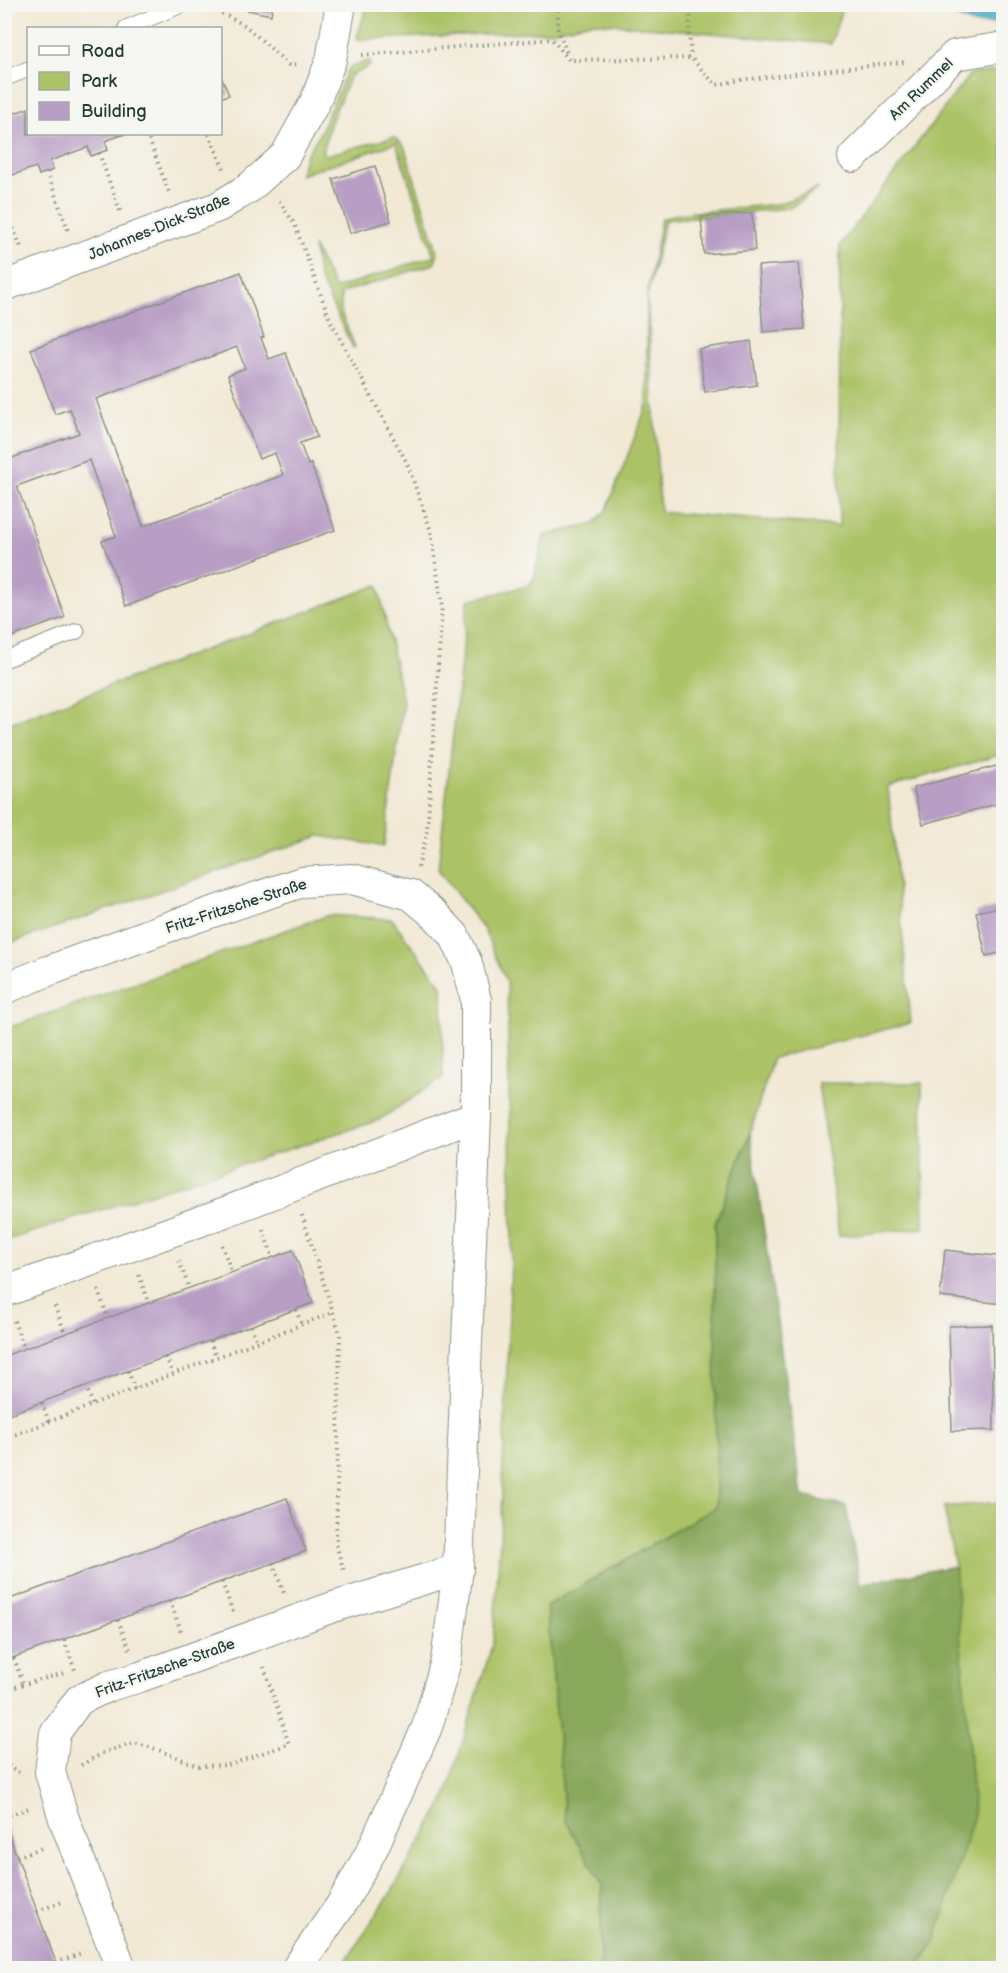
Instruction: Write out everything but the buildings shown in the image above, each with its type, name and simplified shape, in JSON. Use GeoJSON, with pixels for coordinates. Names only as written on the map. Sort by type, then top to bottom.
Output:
{"type":"FeatureCollection","features":[{"type":"Feature","properties":{"kind":"street","name":"Johannes-Dick-Straße"},"geometry":{"type":"LineString","coordinates":[[4,286],[218,207],[249,188],[285,156],[315,102],[331,60],[341,4]]}},
{"type":"Feature","properties":{"kind":"street","name":"Am Rummel"},"geometry":{"type":"LineString","coordinates":[[853,157],[955,55],[1004,47]]}},
{"type":"Feature","properties":{"kind":"street","name":"Fritz-Fritzsche-Straße"},"geometry":{"type":"LineString","coordinates":[[4,989],[171,926],[302,882],[352,879],[411,895],[454,935],[468,963],[476,1000],[476,1116],[458,1569],[446,1661],[427,1727],[374,1848],[341,1905],[297,1968]]}},
{"type":"Feature","properties":{"kind":"street"},"geometry":{"type":"LineString","coordinates":[[4,1292],[476,1116]]}},
{"type":"Feature","properties":{"kind":"street","name":"Fritz-Fritzsche-Straße"},"geometry":{"type":"LineString","coordinates":[[120,1968],[64,1819],[50,1772],[55,1733],[79,1700],[109,1686],[140,1677],[333,1607],[458,1569]]}},
{"type":"Feature","properties":{"kind":"lane"},"geometry":{"type":"LineString","coordinates":[[128,27],[184,4]]}},
{"type":"Feature","properties":{"kind":"lane"},"geometry":{"type":"LineString","coordinates":[[4,79],[27,69]]}},
{"type":"Feature","properties":{"kind":"lane"},"geometry":{"type":"LineString","coordinates":[[4,660],[77,631]]}},
{"type":"Feature","properties":{"kind":"path"},"geometry":{"type":"LineString","coordinates":[[204,4],[246,26],[289,65],[365,54],[552,39],[569,60]]}},
{"type":"Feature","properties":{"kind":"path"},"geometry":{"type":"LineString","coordinates":[[558,4],[558,29],[569,60]]}},
{"type":"Feature","properties":{"kind":"path"},"geometry":{"type":"LineString","coordinates":[[691,4],[689,32],[691,58],[716,85],[740,80],[909,61]]}},
{"type":"Feature","properties":{"kind":"path"},"geometry":{"type":"LineString","coordinates":[[569,60],[691,58]]}},
{"type":"Feature","properties":{"kind":"path"},"geometry":{"type":"LineString","coordinates":[[147,135],[180,221]]}},
{"type":"Feature","properties":{"kind":"path"},"geometry":{"type":"LineString","coordinates":[[209,135],[235,197]]}},
{"type":"Feature","properties":{"kind":"path"},"geometry":{"type":"LineString","coordinates":[[99,153],[131,239]]}},
{"type":"Feature","properties":{"kind":"path"},"geometry":{"type":"LineString","coordinates":[[46,172],[79,259]]}},
{"type":"Feature","properties":{"kind":"path"},"geometry":{"type":"LineString","coordinates":[[262,176],[296,225],[330,320],[407,463],[431,531],[442,606],[427,834],[411,895]]}},
{"type":"Feature","properties":{"kind":"path"},"geometry":{"type":"LineString","coordinates":[[4,206],[32,276]]}},
{"type":"Feature","properties":{"kind":"path"},"geometry":{"type":"LineString","coordinates":[[292,1185],[340,1334],[336,1544],[353,1602]]}},
{"type":"Feature","properties":{"kind":"path"},"geometry":{"type":"LineString","coordinates":[[296,1310],[302,1325]]}},
{"type":"Feature","properties":{"kind":"path"},"geometry":{"type":"LineString","coordinates":[[5,1439],[334,1312]]}},
{"type":"Feature","properties":{"kind":"path"},"geometry":{"type":"LineString","coordinates":[[251,1326],[257,1342]]}},
{"type":"Feature","properties":{"kind":"path"},"geometry":{"type":"LineString","coordinates":[[210,1341],[216,1358]]}},
{"type":"Feature","properties":{"kind":"path"},"geometry":{"type":"LineString","coordinates":[[166,1357],[173,1374]]}},
{"type":"Feature","properties":{"kind":"path"},"geometry":{"type":"LineString","coordinates":[[128,1371],[135,1389]]}},
{"type":"Feature","properties":{"kind":"path"},"geometry":{"type":"LineString","coordinates":[[86,1386],[93,1405]]}},
{"type":"Feature","properties":{"kind":"path"},"geometry":{"type":"LineString","coordinates":[[42,1402],[49,1422]]}},
{"type":"Feature","properties":{"kind":"path"},"geometry":{"type":"LineString","coordinates":[[52,1780],[105,1752],[134,1743],[198,1766],[228,1765],[289,1744],[254,1636]]}},
{"type":"Feature","properties":{"kind":"path"},"geometry":{"type":"LineString","coordinates":[[14,1658],[23,1683]]}},
{"type":"Feature","properties":{"kind":"path"},"geometry":{"type":"LineString","coordinates":[[4,1690],[75,1670]]}},
{"type":"Feature","properties":{"kind":"path"},"geometry":{"type":"LineString","coordinates":[[4,1770],[10,1767]]}},
{"type":"Feature","properties":{"kind":"green space"},"geometry":{"type":"Polygon","coordinates":[[[368,4],[843,5],[831,44],[591,22],[551,31],[356,40],[368,4]]]}},
{"type":"Feature","properties":{"kind":"green space"},"geometry":{"type":"Polygon","coordinates":[[[370,61],[370,66],[350,76],[331,122],[322,152],[326,155],[394,137],[404,146],[438,253],[434,264],[341,293],[341,313],[355,347],[353,348],[319,278],[313,246],[335,289],[434,256],[396,143],[300,175],[305,157],[320,133],[347,71],[352,66],[370,61]]]}},
{"type":"Feature","properties":{"kind":"green space"},"geometry":{"type":"Polygon","coordinates":[[[1003,70],[1003,754],[888,787],[911,1023],[773,1058],[750,1133],[715,1224],[716,1507],[547,1606],[565,1819],[602,1885],[600,1968],[341,1968],[392,1891],[445,1800],[493,1642],[500,1541],[512,1238],[507,983],[484,930],[438,869],[468,600],[528,586],[534,578],[544,536],[595,523],[607,509],[647,405],[647,296],[660,512],[839,526],[840,245],[970,74],[1003,70]]]}},
{"type":"Feature","properties":{"kind":"green space"},"geometry":{"type":"Polygon","coordinates":[[[819,188],[790,208],[665,220],[647,296],[661,219],[677,214],[778,204],[819,188]]]}},
{"type":"Feature","properties":{"kind":"green space"},"geometry":{"type":"Polygon","coordinates":[[[378,585],[403,702],[384,846],[319,836],[5,945],[5,725],[378,585]]]}},
{"type":"Feature","properties":{"kind":"green space"},"geometry":{"type":"Polygon","coordinates":[[[329,915],[392,919],[442,986],[443,1077],[379,1120],[5,1241],[5,1029],[329,915]]]}},
{"type":"Feature","properties":{"kind":"green space"},"geometry":{"type":"Polygon","coordinates":[[[818,1083],[922,1083],[924,1228],[839,1236],[818,1083]]]}},
{"type":"Feature","properties":{"kind":"green space"},"geometry":{"type":"Polygon","coordinates":[[[750,1133],[802,1496],[846,1506],[860,1584],[955,1566],[974,1815],[935,1942],[917,1968],[600,1968],[602,1885],[565,1819],[547,1606],[716,1507],[715,1224],[750,1133]]]}},
{"type":"Feature","properties":{"kind":"green space"},"geometry":{"type":"Polygon","coordinates":[[[1003,1502],[1003,1968],[917,1968],[935,1942],[955,1566],[944,1507],[1003,1502]]]}},
{"type":"Feature","properties":{"kind":"water"},"geometry":{"type":"Polygon","coordinates":[[[938,5],[1003,5],[1003,23],[973,24],[939,9],[938,5]]]}}]}
